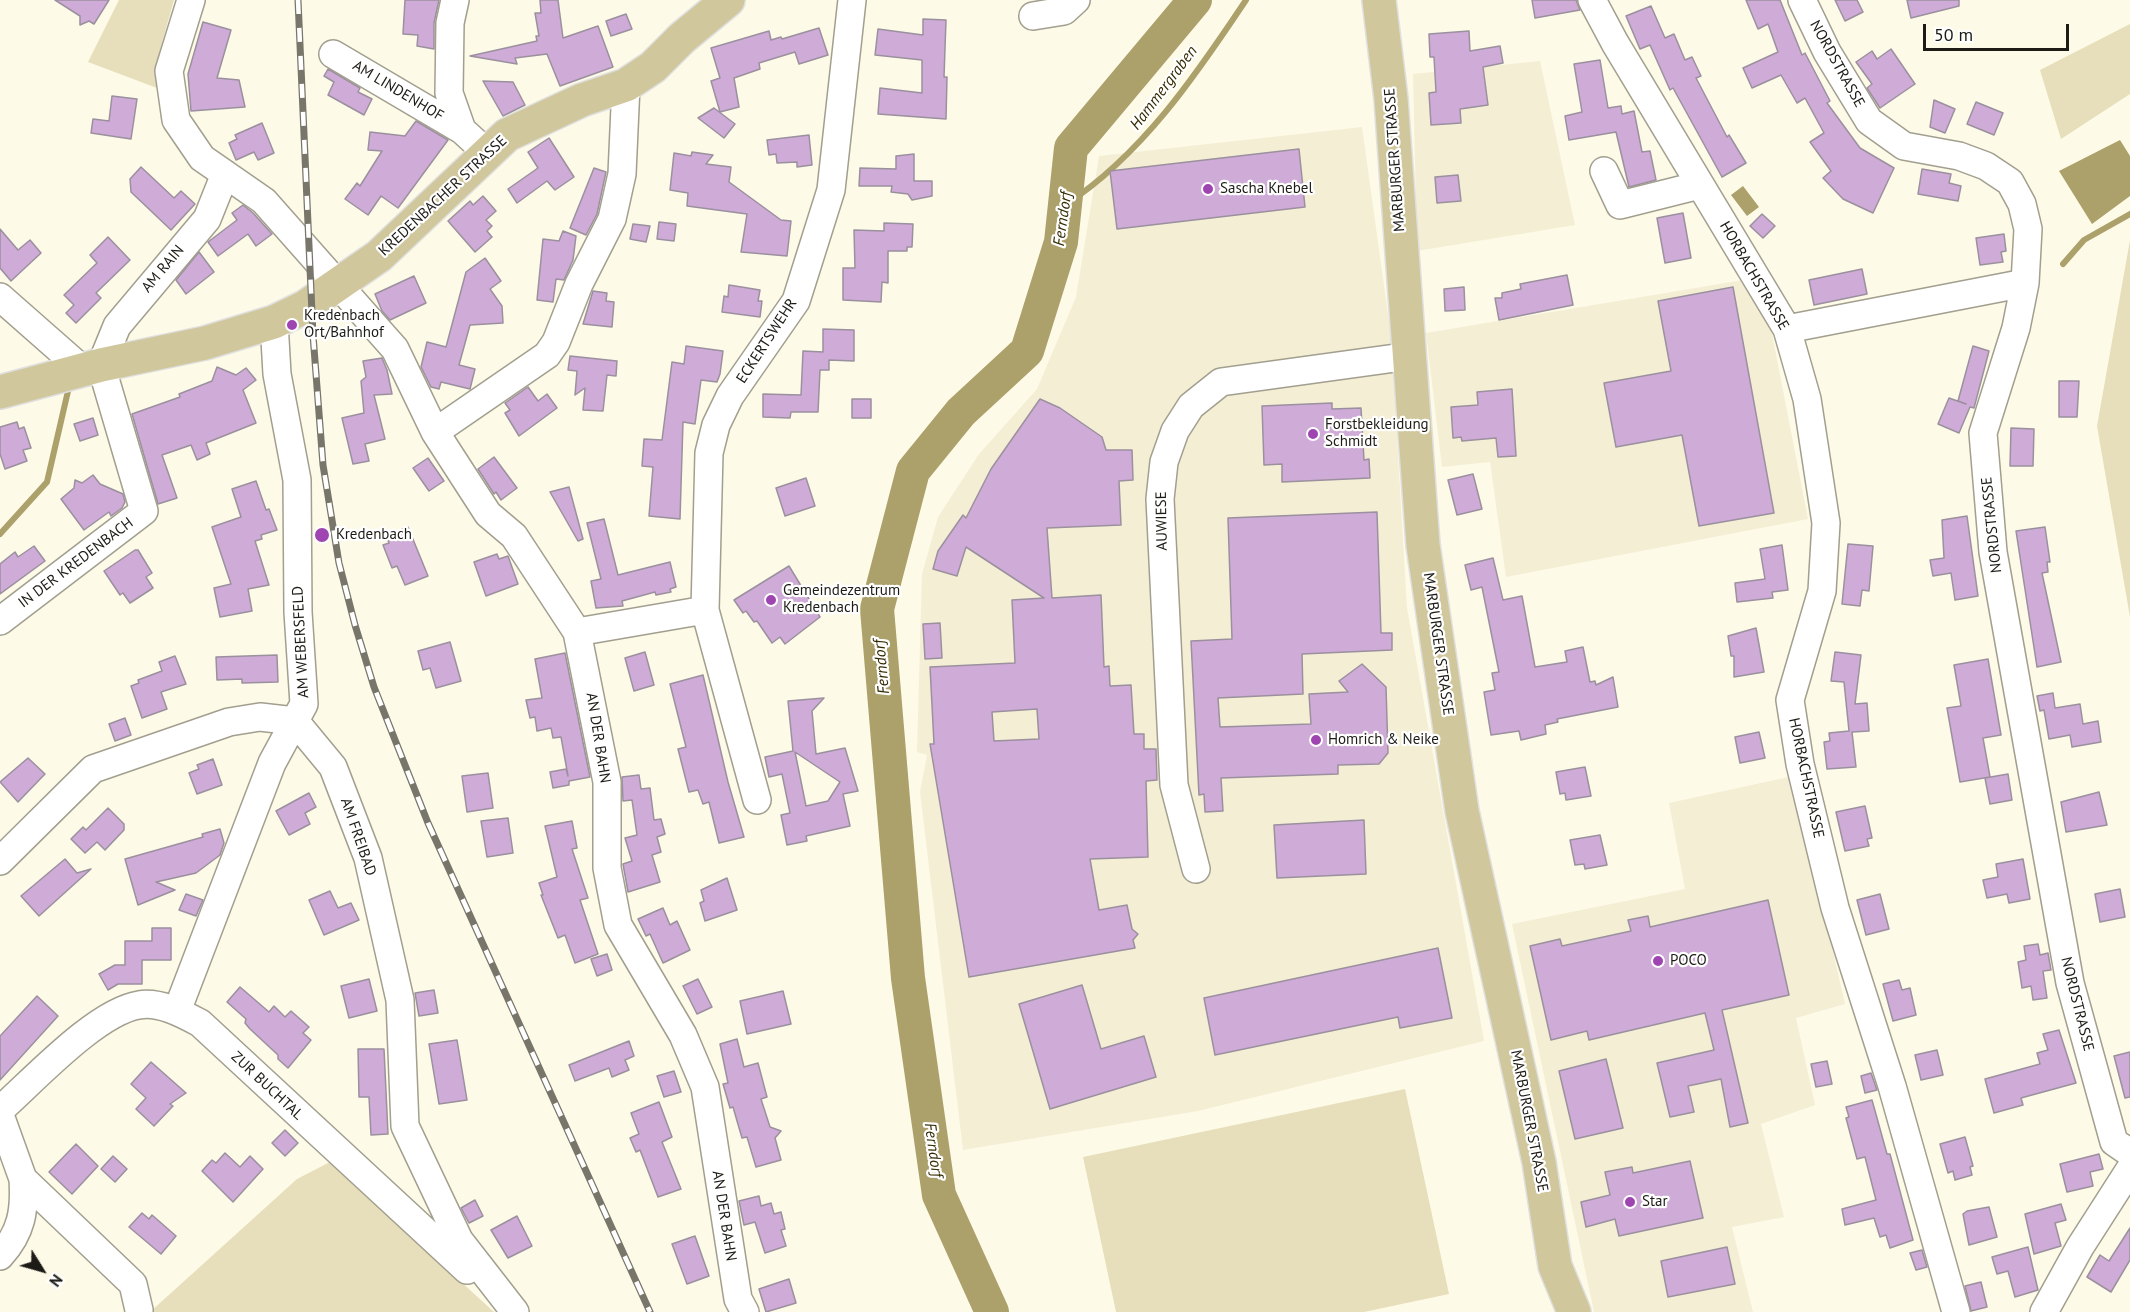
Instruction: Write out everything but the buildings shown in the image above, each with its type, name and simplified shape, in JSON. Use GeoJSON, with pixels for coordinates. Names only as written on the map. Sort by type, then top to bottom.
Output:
{"type":"FeatureCollection","features":[{"type":"Feature","properties":{"kind":"main road","name":"KREDENBACHER STRASSE"},"geometry":{"type":"LineString","coordinates":[[0,392],[92,368],[205,343],[274,322],[305,308],[339,286],[412,228],[486,152],[507,135],[532,122],[626,85],[654,67],[682,38],[728,0]]}},
{"type":"Feature","properties":{"kind":"main road","name":"MARBURGER STRASSE"},"geometry":{"type":"LineString","coordinates":[[1379,0],[1391,99],[1424,545],[1462,811],[1539,1161],[1555,1266],[1574,1312]]}},
{"type":"Feature","properties":{"kind":"street","name":"AN DER BAHN"},"geometry":{"type":"LineString","coordinates":[[191,0],[169,70],[176,120],[202,158],[264,201],[395,349],[435,432],[488,514],[514,536],[577,632],[607,782],[607,868],[618,925],[683,1035],[705,1087],[738,1299],[745,1312]]}},
{"type":"Feature","properties":{"kind":"street","name":"AM LINDENHOF"},"geometry":{"type":"LineString","coordinates":[[455,0],[450,23],[449,93],[462,130]]}},
{"type":"Feature","properties":{"kind":"street","name":"ECKERTSWEHR"},"geometry":{"type":"LineString","coordinates":[[757,800],[705,610],[709,453],[716,424],[730,396],[796,301],[831,190],[852,0]]}},
{"type":"Feature","properties":{"kind":"street"},"geometry":{"type":"LineString","coordinates":[[1033,16],[1064,11],[1076,0]]}},
{"type":"Feature","properties":{"kind":"street","name":"HORBACHSTRASSE"},"geometry":{"type":"LineString","coordinates":[[1592,0],[1787,329],[1807,399],[1826,523],[1822,591],[1790,700],[1800,764],[1835,908],[1892,1086],[1956,1312]]}},
{"type":"Feature","properties":{"kind":"street","name":"NORDSTRASSE"},"geometry":{"type":"LineString","coordinates":[[1802,0],[1827,52],[1869,122],[1904,146],[1959,156],[1986,166],[2010,182],[2022,204],[2028,229],[2025,283],[2016,328],[1983,433],[1994,552],[2070,983],[2114,1142],[2130,1154]]}},
{"type":"Feature","properties":{"kind":"street","name":"AM LINDENHOF"},"geometry":{"type":"LineString","coordinates":[[333,54],[462,130],[486,152]]}},
{"type":"Feature","properties":{"kind":"street"},"geometry":{"type":"LineString","coordinates":[[435,432],[547,355],[556,342],[579,284],[612,219],[622,174],[626,85]]}},
{"type":"Feature","properties":{"kind":"street"},"geometry":{"type":"LineString","coordinates":[[1604,171],[1620,205],[1700,185]]}},
{"type":"Feature","properties":{"kind":"street","name":"AM RAIN"},"geometry":{"type":"LineString","coordinates":[[92,368],[117,326],[207,219],[225,174]]}},
{"type":"Feature","properties":{"kind":"street"},"geometry":{"type":"LineString","coordinates":[[1787,329],[2025,283]]}},
{"type":"Feature","properties":{"kind":"street"},"geometry":{"type":"LineString","coordinates":[[0,297],[92,368]]}},
{"type":"Feature","properties":{"kind":"street","name":"AM WEBERSFELD"},"geometry":{"type":"LineString","coordinates":[[177,1011],[272,763],[304,704],[298,612],[297,480],[277,374],[274,322]]}},
{"type":"Feature","properties":{"kind":"street","name":"AUWIESE"},"geometry":{"type":"LineString","coordinates":[[1196,869],[1174,785],[1160,499],[1164,462],[1175,431],[1191,406],[1221,382],[1410,356]]}},
{"type":"Feature","properties":{"kind":"street","name":"IN DER KREDENBACH"},"geometry":{"type":"LineString","coordinates":[[0,621],[144,511],[92,368]]}},
{"type":"Feature","properties":{"kind":"street"},"geometry":{"type":"LineString","coordinates":[[577,632],[705,610]]}},
{"type":"Feature","properties":{"kind":"street"},"geometry":{"type":"LineString","coordinates":[[0,861],[93,769],[229,722],[260,717],[295,721]]}},
{"type":"Feature","properties":{"kind":"street","name":"AM FREIBAD"},"geometry":{"type":"LineString","coordinates":[[295,721],[333,767],[369,858],[400,1000],[405,1126],[459,1240],[514,1311]]}},
{"type":"Feature","properties":{"kind":"street","name":"ZUR BUCHTAL"},"geometry":{"type":"LineString","coordinates":[[0,1112],[92,1028],[113,1013],[140,1004],[177,1011],[200,1023],[514,1311]]}},
{"type":"Feature","properties":{"kind":"street"},"geometry":{"type":"LineString","coordinates":[[0,1112],[23,1179],[25,1210],[15,1235],[0,1256]]}},
{"type":"Feature","properties":{"kind":"street"},"geometry":{"type":"LineString","coordinates":[[2043,1312],[2080,1247],[2130,1169]]}},
{"type":"Feature","properties":{"kind":"street"},"geometry":{"type":"LineString","coordinates":[[23,1179],[133,1284],[139,1310]]}},
{"type":"Feature","properties":{"kind":"shaded area"},"geometry":{"type":"Polygon","coordinates":[[[119,0],[174,0],[156,64],[157,88],[88,62],[119,0]]]}},
{"type":"Feature","properties":{"kind":"shaded area"},"geometry":{"type":"Polygon","coordinates":[[[2130,24],[2130,94],[2061,139],[2040,70],[2130,24]]]}},
{"type":"Feature","properties":{"kind":"shaded area"},"geometry":{"type":"Polygon","coordinates":[[[1540,61],[1575,225],[1417,251],[1413,74],[1540,61]]]}},
{"type":"Feature","properties":{"kind":"shaded area"},"geometry":{"type":"Polygon","coordinates":[[[1362,127],[1391,336],[1407,608],[1484,1041],[1198,1111],[963,1150],[920,792],[927,755],[917,752],[922,574],[938,517],[979,454],[1037,389],[1076,297],[1099,156],[1362,127]]]}},
{"type":"Feature","properties":{"kind":"shaded area"},"geometry":{"type":"Polygon","coordinates":[[[2120,140],[2130,156],[2130,196],[2092,224],[2059,171],[2120,140]]]}},
{"type":"Feature","properties":{"kind":"shaded area"},"geometry":{"type":"Polygon","coordinates":[[[1743,186],[1759,207],[1747,216],[1731,195],[1743,186]]]}},
{"type":"Feature","properties":{"kind":"shaded area"},"geometry":{"type":"Polygon","coordinates":[[[2130,240],[2130,617],[2097,426],[2130,240]]]}},
{"type":"Feature","properties":{"kind":"shaded area"},"geometry":{"type":"Polygon","coordinates":[[[1761,277],[1808,519],[1506,577],[1490,462],[1442,467],[1426,333],[1761,277]]]}},
{"type":"Feature","properties":{"kind":"shaded area"},"geometry":{"type":"Polygon","coordinates":[[[1793,776],[1845,1004],[1796,1018],[1815,1105],[1761,1124],[1784,1217],[1732,1227],[1753,1312],[1594,1312],[1512,924],[1685,889],[1669,803],[1793,776]]]}},
{"type":"Feature","properties":{"kind":"shaded area"},"geometry":{"type":"Polygon","coordinates":[[[1405,1089],[1449,1294],[1364,1312],[1116,1312],[1083,1157],[1405,1089]]]}},
{"type":"Feature","properties":{"kind":"shaded area"},"geometry":{"type":"Polygon","coordinates":[[[330,1162],[494,1312],[150,1312],[297,1179],[330,1162]]]}},
{"type":"Feature","properties":{"kind":"waterway","name":"Ferndorf"},"geometry":{"type":"LineString","coordinates":[[992,1312],[939,1195],[908,978],[877,609],[913,471],[961,412],[1027,351],[1061,242],[1071,148],[1195,0]]}},
{"type":"Feature","properties":{"kind":"waterway","name":"Hammergraben"},"geometry":{"type":"LineString","coordinates":[[1065,205],[1119,162],[1166,112],[1246,0]]}},
{"type":"Feature","properties":{"kind":"waterway"},"geometry":{"type":"LineString","coordinates":[[2063,264],[2084,240],[2130,214]]}},
{"type":"Feature","properties":{"kind":"waterway"},"geometry":{"type":"LineString","coordinates":[[0,534],[47,482],[68,391]]}},
{"type":"Feature","properties":{"kind":"railway"},"geometry":{"type":"LineString","coordinates":[[298,0],[313,335],[323,465],[339,563],[355,625],[374,687],[428,823],[650,1312]]}},
{"type":"Feature","properties":{"kind":"place","name":"Sascha Knebel"},"geometry":{"type":"Point","coordinates":[1208,189]}},
{"type":"Feature","properties":{"kind":"place","name":"Kredenbach Ort/Bahnhof"},"geometry":{"type":"Point","coordinates":[292,325]}},
{"type":"Feature","properties":{"kind":"place","name":"Forstbekleidung Schmidt"},"geometry":{"type":"Point","coordinates":[1313,434]}},
{"type":"Feature","properties":{"kind":"place","name":"Kredenbach"},"geometry":{"type":"Point","coordinates":[322,535]}},
{"type":"Feature","properties":{"kind":"place","name":"Gemeindezentrum Kredenbach"},"geometry":{"type":"Point","coordinates":[771,600]}},
{"type":"Feature","properties":{"kind":"place","name":"Homrich & Neike"},"geometry":{"type":"Point","coordinates":[1316,740]}},
{"type":"Feature","properties":{"kind":"place","name":"POCO"},"geometry":{"type":"Point","coordinates":[1658,961]}},
{"type":"Feature","properties":{"kind":"place","name":"Star"},"geometry":{"type":"Point","coordinates":[1630,1202]}}]}
